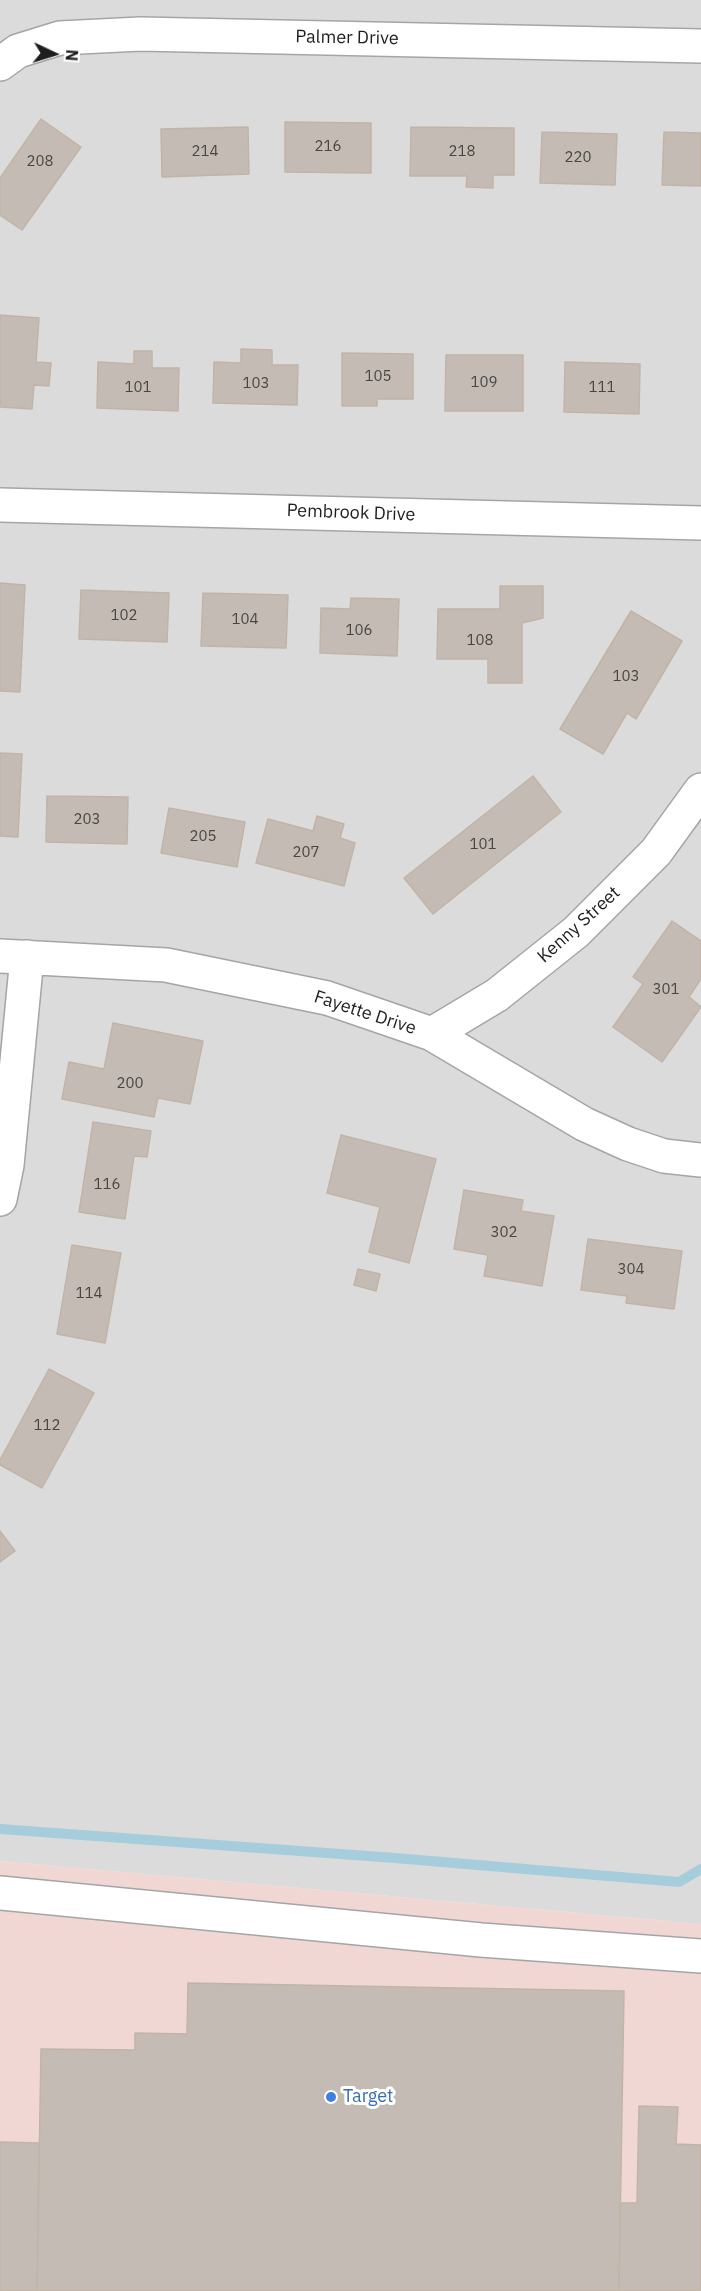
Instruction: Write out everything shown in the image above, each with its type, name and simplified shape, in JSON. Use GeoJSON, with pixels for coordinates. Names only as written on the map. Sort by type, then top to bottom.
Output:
{"type":"FeatureCollection","features":[{"type":"Feature","properties":{"kind":"street","name":"Palmer Drive"},"geometry":{"type":"LineString","coordinates":[[0,64],[18,51],[60,38],[140,34],[701,46]]}},
{"type":"Feature","properties":{"kind":"street","name":"Pembrook Drive"},"geometry":{"type":"LineString","coordinates":[[0,505],[701,523]]}},
{"type":"Feature","properties":{"kind":"street","name":"Kenny Street"},"geometry":{"type":"LineString","coordinates":[[432,1034],[496,995],[576,932],[656,852],[701,789]]}},
{"type":"Feature","properties":{"kind":"street","name":"Fayette Drive"},"geometry":{"type":"LineString","coordinates":[[14,956],[166,965],[327,998],[432,1034],[585,1124],[628,1144],[664,1156],[701,1160]]}},
{"type":"Feature","properties":{"kind":"street"},"geometry":{"type":"LineString","coordinates":[[0,1199],[7,1165],[14,956]]}},
{"type":"Feature","properties":{"kind":"street"},"geometry":{"type":"LineString","coordinates":[[0,1893],[481,1940],[701,1956]]}},
{"type":"Feature","properties":{"kind":"shaded area"},"geometry":{"type":"Polygon","coordinates":[[[0,0],[701,0],[701,1924],[0,1861],[0,0]]]}},
{"type":"Feature","properties":{"kind":"shaded area","name":"Target"},"geometry":{"type":"Polygon","coordinates":[[[0,1861],[701,1924],[701,2291],[0,2291],[0,1861]]]}},
{"type":"Feature","properties":{"kind":"building"},"geometry":{"type":"Polygon","coordinates":[[[41,119],[81,147],[22,230],[0,215],[0,178],[41,119]]]}},
{"type":"Feature","properties":{"kind":"building"},"geometry":{"type":"Polygon","coordinates":[[[285,122],[371,123],[371,173],[285,172],[285,122]]]}},
{"type":"Feature","properties":{"kind":"building"},"geometry":{"type":"Polygon","coordinates":[[[248,127],[249,174],[162,177],[161,129],[248,127]]]}},
{"type":"Feature","properties":{"kind":"building"},"geometry":{"type":"Polygon","coordinates":[[[411,127],[514,128],[514,175],[493,175],[493,188],[466,187],[467,176],[410,176],[411,127]]]}},
{"type":"Feature","properties":{"kind":"building"},"geometry":{"type":"Polygon","coordinates":[[[542,132],[617,134],[615,185],[540,183],[542,132]]]}},
{"type":"Feature","properties":{"kind":"building"},"geometry":{"type":"Polygon","coordinates":[[[664,132],[701,133],[701,186],[662,185],[664,132]]]}},
{"type":"Feature","properties":{"kind":"building"},"geometry":{"type":"Polygon","coordinates":[[[0,315],[39,318],[36,362],[51,363],[49,386],[34,385],[32,409],[0,407],[0,315]]]}},
{"type":"Feature","properties":{"kind":"building"},"geometry":{"type":"Polygon","coordinates":[[[241,349],[272,350],[272,365],[298,365],[297,405],[213,403],[214,362],[241,363],[241,349]]]}},
{"type":"Feature","properties":{"kind":"building"},"geometry":{"type":"Polygon","coordinates":[[[134,351],[152,351],[152,368],[179,368],[178,411],[97,408],[98,362],[134,364],[134,351]]]}},
{"type":"Feature","properties":{"kind":"building"},"geometry":{"type":"Polygon","coordinates":[[[342,353],[413,354],[413,399],[377,399],[377,406],[342,406],[342,353]]]}},
{"type":"Feature","properties":{"kind":"building"},"geometry":{"type":"Polygon","coordinates":[[[446,355],[523,355],[523,411],[445,411],[446,355]]]}},
{"type":"Feature","properties":{"kind":"building"},"geometry":{"type":"Polygon","coordinates":[[[565,362],[640,364],[639,414],[564,412],[565,362]]]}},
{"type":"Feature","properties":{"kind":"building"},"geometry":{"type":"Polygon","coordinates":[[[0,583],[25,585],[20,692],[0,691],[0,583]]]}},
{"type":"Feature","properties":{"kind":"building"},"geometry":{"type":"Polygon","coordinates":[[[500,586],[543,586],[543,618],[522,623],[522,683],[488,683],[488,659],[437,659],[438,609],[500,609],[500,586]]]}},
{"type":"Feature","properties":{"kind":"building"},"geometry":{"type":"Polygon","coordinates":[[[81,590],[169,593],[167,642],[79,639],[81,590]]]}},
{"type":"Feature","properties":{"kind":"building"},"geometry":{"type":"Polygon","coordinates":[[[203,593],[288,595],[286,648],[201,646],[203,593]]]}},
{"type":"Feature","properties":{"kind":"building"},"geometry":{"type":"Polygon","coordinates":[[[351,598],[399,599],[397,656],[320,653],[321,608],[350,609],[351,598]]]}},
{"type":"Feature","properties":{"kind":"building"},"geometry":{"type":"Polygon","coordinates":[[[631,611],[682,641],[636,719],[627,713],[603,754],[560,729],[631,611]]]}},
{"type":"Feature","properties":{"kind":"building"},"geometry":{"type":"Polygon","coordinates":[[[0,753],[22,754],[18,837],[0,836],[0,753]]]}},
{"type":"Feature","properties":{"kind":"building"},"geometry":{"type":"Polygon","coordinates":[[[533,776],[561,812],[433,914],[404,878],[533,776]]]}},
{"type":"Feature","properties":{"kind":"building"},"geometry":{"type":"Polygon","coordinates":[[[47,796],[128,797],[127,844],[46,842],[47,796]]]}},
{"type":"Feature","properties":{"kind":"building"},"geometry":{"type":"Polygon","coordinates":[[[169,808],[245,822],[237,867],[161,853],[169,808]]]}},
{"type":"Feature","properties":{"kind":"building"},"geometry":{"type":"Polygon","coordinates":[[[317,816],[344,824],[340,838],[355,843],[344,886],[256,863],[268,819],[313,831],[317,816]]]}},
{"type":"Feature","properties":{"kind":"building"},"geometry":{"type":"Polygon","coordinates":[[[672,921],[701,941],[701,979],[689,997],[701,1007],[662,1062],[613,1027],[643,984],[633,977],[672,921]]]}},
{"type":"Feature","properties":{"kind":"building"},"geometry":{"type":"Polygon","coordinates":[[[113,1023],[203,1041],[190,1104],[158,1098],[154,1117],[62,1099],[69,1062],[104,1069],[113,1023]]]}},
{"type":"Feature","properties":{"kind":"building"},"geometry":{"type":"Polygon","coordinates":[[[93,1122],[151,1131],[147,1157],[134,1156],[125,1219],[79,1212],[93,1122]]]}},
{"type":"Feature","properties":{"kind":"building"},"geometry":{"type":"Polygon","coordinates":[[[341,1135],[436,1159],[409,1263],[369,1252],[380,1207],[327,1193],[341,1135]]]}},
{"type":"Feature","properties":{"kind":"building"},"geometry":{"type":"Polygon","coordinates":[[[464,1190],[523,1200],[521,1211],[554,1216],[542,1286],[484,1276],[488,1255],[454,1249],[464,1190]]]}},
{"type":"Feature","properties":{"kind":"building"},"geometry":{"type":"Polygon","coordinates":[[[588,1239],[682,1251],[674,1309],[626,1303],[627,1296],[581,1290],[588,1239]]]}},
{"type":"Feature","properties":{"kind":"building"},"geometry":{"type":"Polygon","coordinates":[[[72,1245],[121,1253],[105,1343],[57,1334],[72,1245]]]}},
{"type":"Feature","properties":{"kind":"building"},"geometry":{"type":"Polygon","coordinates":[[[358,1269],[380,1274],[376,1291],[354,1285],[358,1269]]]}},
{"type":"Feature","properties":{"kind":"building"},"geometry":{"type":"Polygon","coordinates":[[[49,1369],[94,1393],[42,1488],[0,1465],[0,1460],[49,1369]]]}},
{"type":"Feature","properties":{"kind":"building"},"geometry":{"type":"Polygon","coordinates":[[[0,1531],[15,1551],[0,1562],[0,1531]]]}},
{"type":"Feature","properties":{"kind":"building","name":"Target"},"geometry":{"type":"Polygon","coordinates":[[[188,1983],[624,1991],[619,2291],[37,2291],[41,2049],[135,2050],[135,2033],[187,2034],[188,1983]]]}},
{"type":"Feature","properties":{"kind":"building"},"geometry":{"type":"Polygon","coordinates":[[[639,2106],[678,2107],[676,2144],[701,2145],[701,2291],[619,2291],[620,2203],[637,2203],[639,2106]]]}},
{"type":"Feature","properties":{"kind":"building"},"geometry":{"type":"Polygon","coordinates":[[[0,2142],[39,2143],[37,2291],[0,2291],[0,2142]]]}},
{"type":"Feature","properties":{"kind":"waterway"},"geometry":{"type":"LineString","coordinates":[[0,1829],[395,1858],[679,1882],[701,1869]]}},
{"type":"Feature","properties":{"kind":"place","name":"Target"},"geometry":{"type":"Point","coordinates":[331,2097]}}]}
